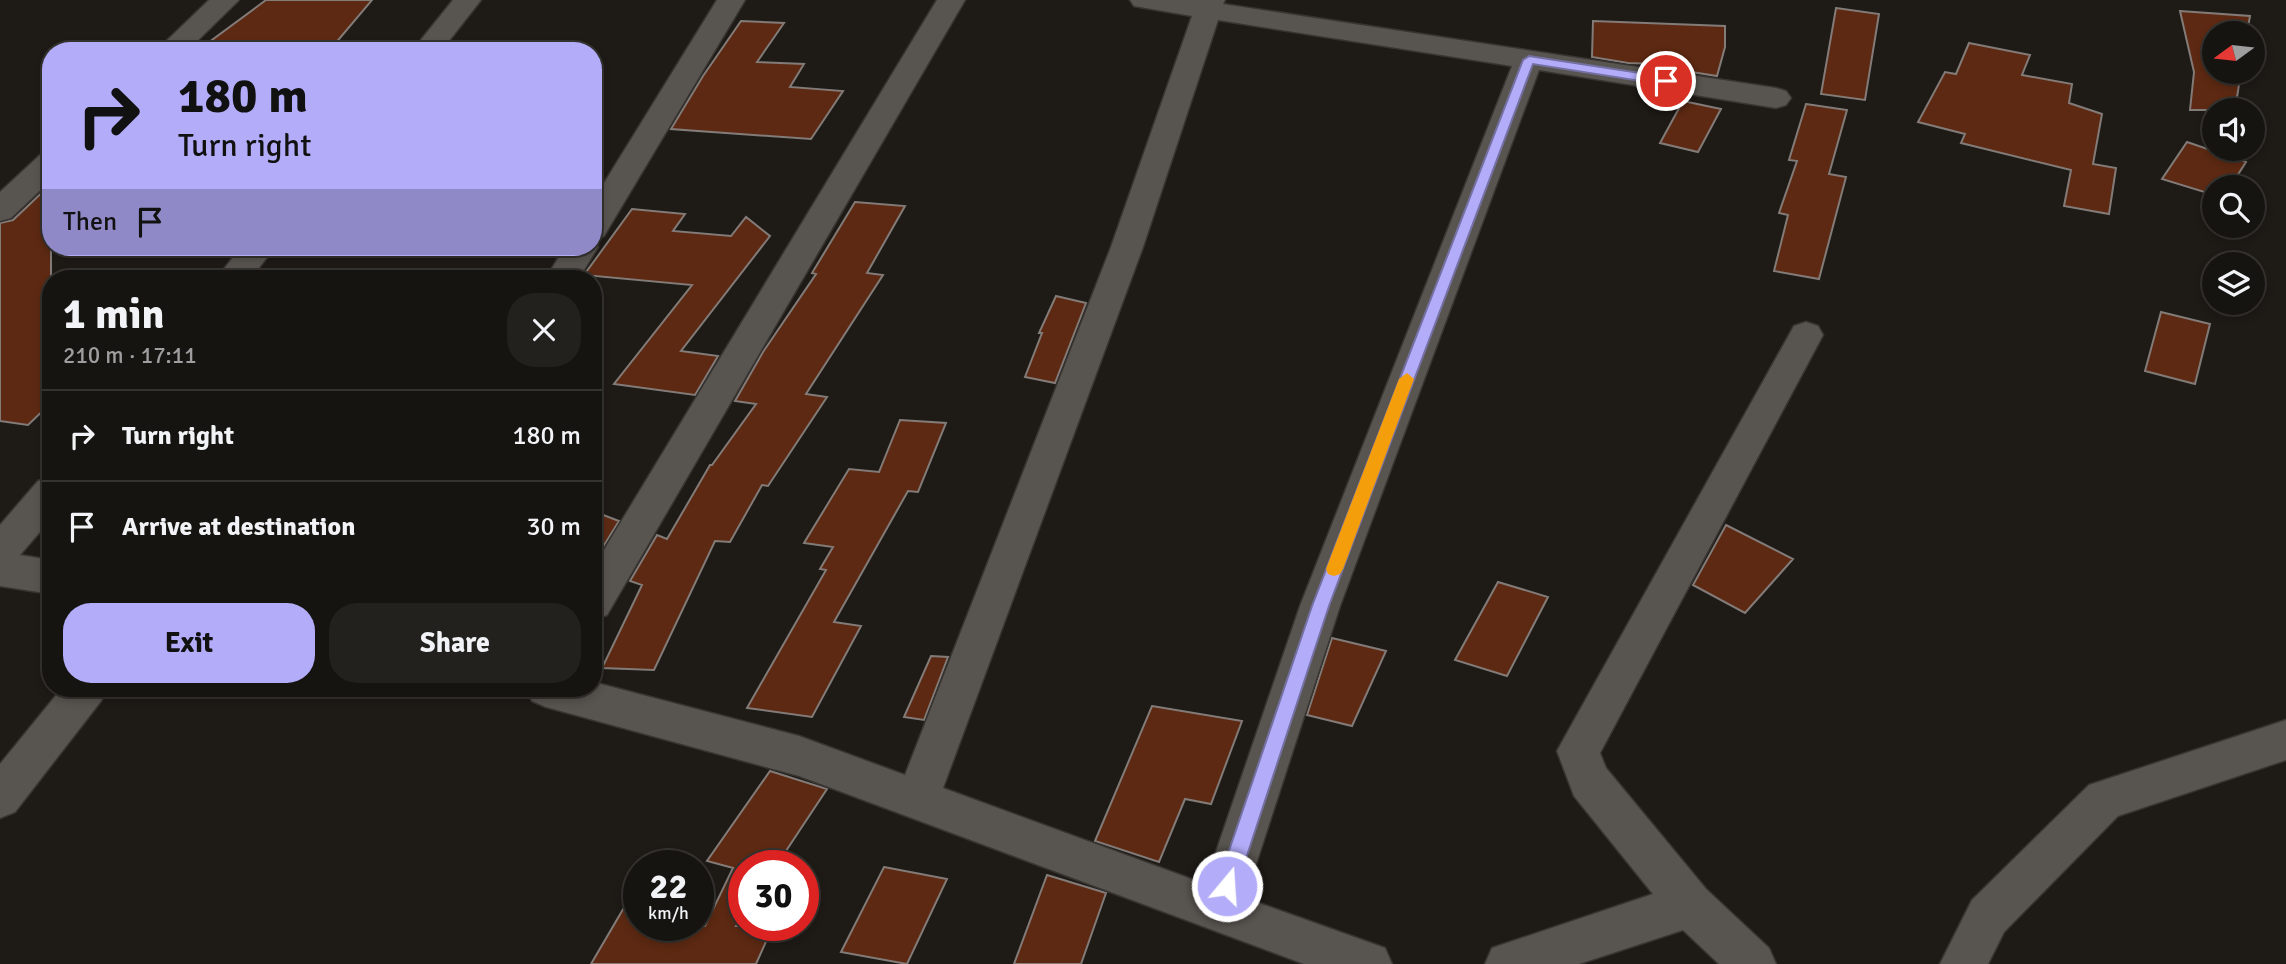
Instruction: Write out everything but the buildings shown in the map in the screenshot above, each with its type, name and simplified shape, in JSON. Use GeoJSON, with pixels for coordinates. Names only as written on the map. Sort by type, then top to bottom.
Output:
{"type":"FeatureCollection","features":[{"type":"Feature","properties":{"kind":"street"},"geometry":{"type":"LineString","coordinates":[[180,42],[225,0]]}},
{"type":"Feature","properties":{"kind":"street"},"geometry":{"type":"LineString","coordinates":[[433,42],[467,0]]}},
{"type":"Feature","properties":{"kind":"street"},"geometry":{"type":"LineString","coordinates":[[602,213],[731,0]]}},
{"type":"Feature","properties":{"kind":"street"},"geometry":{"type":"LineString","coordinates":[[602,588],[951,0]]}},
{"type":"Feature","properties":{"kind":"street"},"geometry":{"type":"LineString","coordinates":[[1144,0],[1210,4],[1529,60],[1776,98]]}},
{"type":"Feature","properties":{"kind":"street"},"geometry":{"type":"LineString","coordinates":[[916,800],[1127,247],[1210,4]]}},
{"type":"Feature","properties":{"kind":"street"},"geometry":{"type":"LineString","coordinates":[[1218,911],[1320,606],[1529,60]]}},
{"type":"Feature","properties":{"kind":"street"},"geometry":{"type":"LineString","coordinates":[[0,210],[42,170]]}},
{"type":"Feature","properties":{"kind":"street"},"geometry":{"type":"LineString","coordinates":[[240,270],[251,256]]}},
{"type":"Feature","properties":{"kind":"street"},"geometry":{"type":"LineString","coordinates":[[1753,964],[1689,905],[1589,781],[1578,751],[1806,335]]}},
{"type":"Feature","properties":{"kind":"street"},"geometry":{"type":"LineString","coordinates":[[0,552],[42,503]]}},
{"type":"Feature","properties":{"kind":"street"},"geometry":{"type":"LineString","coordinates":[[0,569],[42,576]]}},
{"type":"Feature","properties":{"kind":"street"},"geometry":{"type":"LineString","coordinates":[[0,797],[80,697]]}},
{"type":"Feature","properties":{"kind":"street"},"geometry":{"type":"LineString","coordinates":[[579,697],[799,756],[1368,964]]}},
{"type":"Feature","properties":{"kind":"street"},"geometry":{"type":"LineString","coordinates":[[1964,964],[1988,916],[2104,800],[2286,740]]}},
{"type":"Feature","properties":{"kind":"street"},"geometry":{"type":"LineString","coordinates":[[1508,964],[1689,905]]}},
{"type":"Feature","properties":{"kind":"slow traffic"},"geometry":{"type":"LineString","coordinates":[[1334,569],[1407,379]]}},
{"type":"Feature","properties":{"kind":"route"},"geometry":{"type":"LineString","coordinates":[[1227,886],[1320,606],[1529,60],[1666,81]]}}]}
